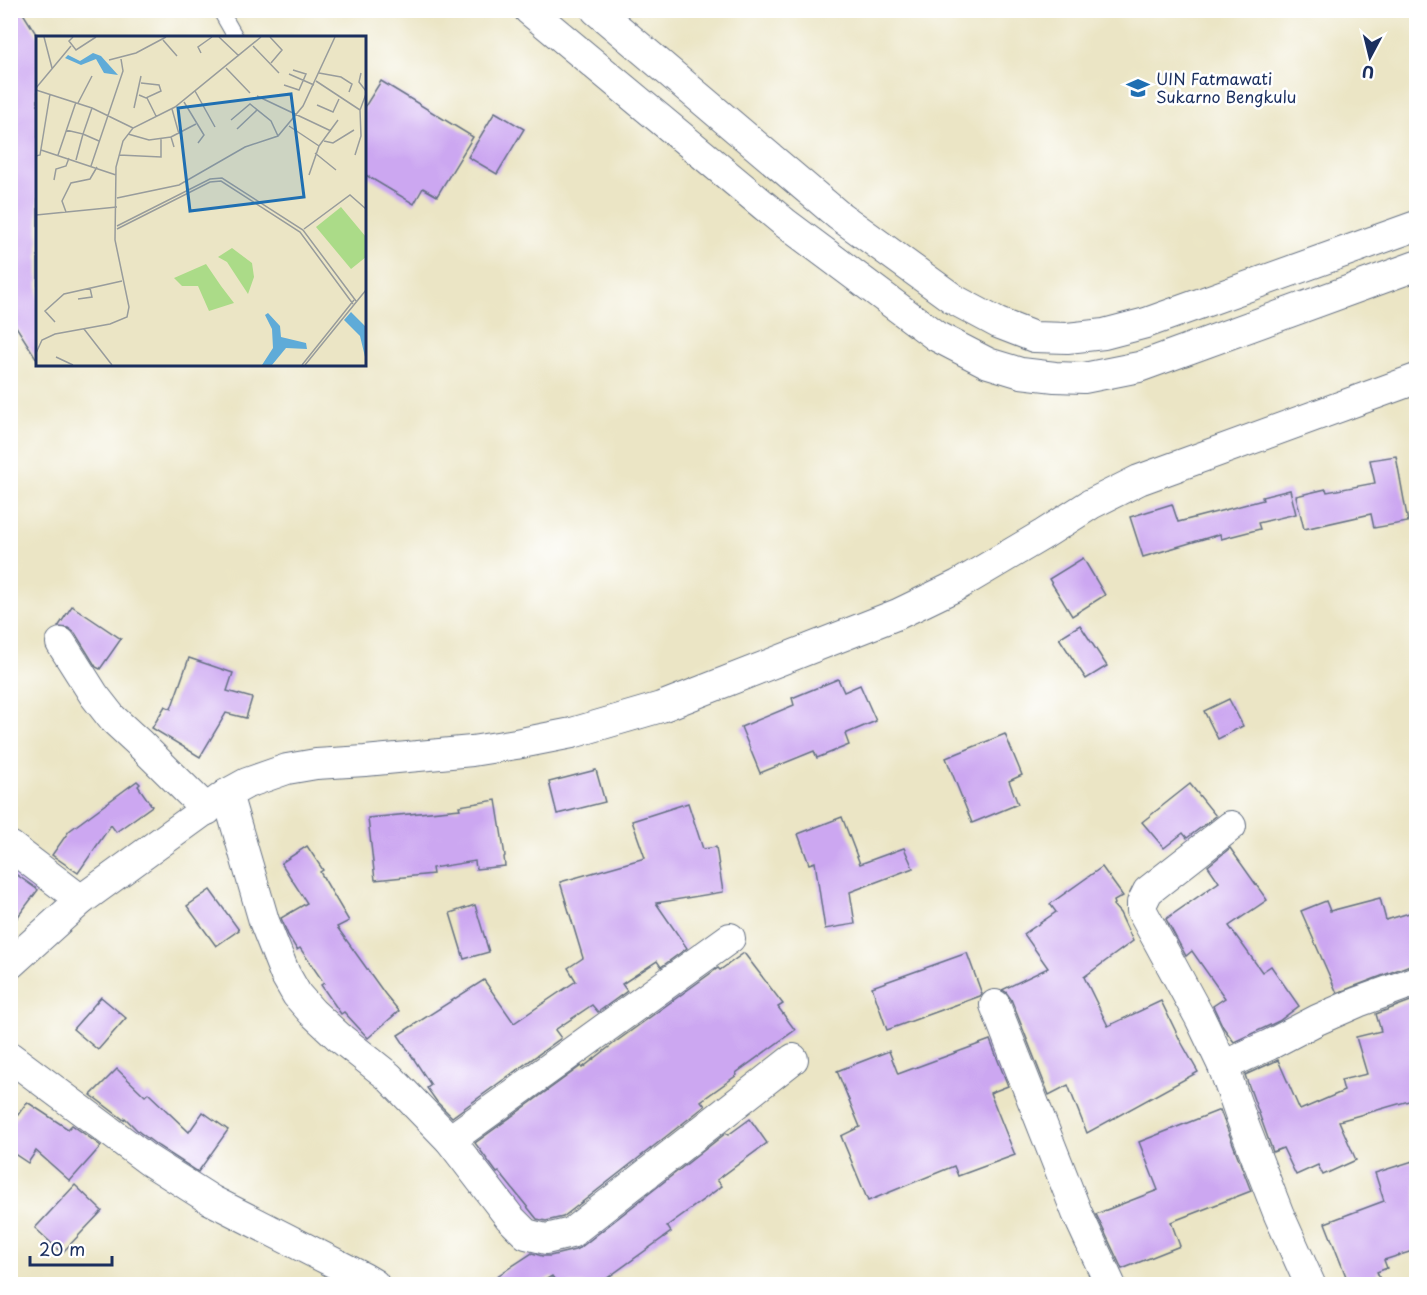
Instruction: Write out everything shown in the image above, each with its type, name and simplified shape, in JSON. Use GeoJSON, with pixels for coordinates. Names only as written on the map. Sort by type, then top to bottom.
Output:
{"type":"FeatureCollection","features":[{"type":"Feature","properties":{"kind":"street"},"geometry":{"type":"LineString","coordinates":[[529,10],[785,223],[936,336],[988,363],[1021,372],[1084,378],[1139,367],[1416,266]]}},
{"type":"Feature","properties":{"kind":"street"},"geometry":{"type":"LineString","coordinates":[[596,10],[838,215],[955,300],[998,323],[1034,337],[1067,338],[1104,334],[1146,323],[1416,226]]}},
{"type":"Feature","properties":{"kind":"street"},"geometry":{"type":"LineString","coordinates":[[10,964],[81,900],[247,783],[287,769],[316,764],[472,751],[516,744],[572,733],[661,707],[898,614],[958,585],[1091,504],[1139,480],[1416,379]]}},
{"type":"Feature","properties":{"kind":"street"},"geometry":{"type":"LineString","coordinates":[[61,643],[94,695],[112,718],[138,742],[217,802],[285,974],[297,995],[339,1037],[388,1076],[450,1140],[510,1218],[526,1234],[546,1239],[571,1233],[793,1059]]}},
{"type":"Feature","properties":{"kind":"street"},"geometry":{"type":"LineString","coordinates":[[1231,826],[1148,891],[1142,903],[1142,911],[1223,1065],[1279,1215],[1310,1284]]}},
{"type":"Feature","properties":{"kind":"street"},"geometry":{"type":"LineString","coordinates":[[10,846],[81,900]]}},
{"type":"Feature","properties":{"kind":"street"},"geometry":{"type":"LineString","coordinates":[[450,1140],[730,938]]}},
{"type":"Feature","properties":{"kind":"street"},"geometry":{"type":"LineString","coordinates":[[1223,1065],[1358,1002],[1416,981]]}},
{"type":"Feature","properties":{"kind":"street"},"geometry":{"type":"LineString","coordinates":[[995,1005],[1077,1213],[1110,1284]]}},
{"type":"Feature","properties":{"kind":"street"},"geometry":{"type":"LineString","coordinates":[[10,1057],[148,1160],[211,1200],[374,1284]]}},
{"type":"Feature","properties":{"kind":"lane"},"geometry":{"type":"LineString","coordinates":[[220,10],[235,36]]}},
{"type":"Feature","properties":{"kind":"building"},"geometry":{"type":"Polygon","coordinates":[[[10,10],[21,10],[37,36],[36,358],[10,317],[10,10]]]}},
{"type":"Feature","properties":{"kind":"building"},"geometry":{"type":"Polygon","coordinates":[[[381,81],[473,137],[437,196],[423,188],[414,204],[366,175],[366,105],[381,81]]]}},
{"type":"Feature","properties":{"kind":"building"},"geometry":{"type":"Polygon","coordinates":[[[495,112],[524,129],[497,174],[468,157],[495,112]]]}},
{"type":"Feature","properties":{"kind":"building"},"geometry":{"type":"Polygon","coordinates":[[[1396,456],[1408,522],[1374,528],[1371,514],[1304,529],[1296,496],[1326,489],[1327,492],[1375,483],[1370,460],[1396,456]]]}},
{"type":"Feature","properties":{"kind":"building"},"geometry":{"type":"Polygon","coordinates":[[[1290,490],[1296,514],[1258,523],[1260,529],[1221,539],[1220,534],[1143,557],[1130,517],[1172,504],[1178,522],[1263,500],[1262,497],[1290,490]]]}},
{"type":"Feature","properties":{"kind":"building"},"geometry":{"type":"Polygon","coordinates":[[[1083,558],[1105,595],[1072,616],[1049,579],[1083,558]]]}},
{"type":"Feature","properties":{"kind":"building"},"geometry":{"type":"Polygon","coordinates":[[[72,606],[121,639],[100,669],[96,667],[75,633],[68,628],[58,627],[72,606]]]}},
{"type":"Feature","properties":{"kind":"building"},"geometry":{"type":"Polygon","coordinates":[[[1080,625],[1107,666],[1086,679],[1059,638],[1080,625]]]}},
{"type":"Feature","properties":{"kind":"building"},"geometry":{"type":"Polygon","coordinates":[[[189,658],[233,673],[227,691],[252,698],[246,718],[226,713],[200,757],[152,728],[165,706],[171,709],[189,658]]]}},
{"type":"Feature","properties":{"kind":"building"},"geometry":{"type":"Polygon","coordinates":[[[838,679],[844,692],[860,685],[876,721],[845,734],[849,745],[817,758],[814,751],[760,773],[741,727],[794,705],[792,698],[838,679]]]}},
{"type":"Feature","properties":{"kind":"building"},"geometry":{"type":"Polygon","coordinates":[[[1229,699],[1243,726],[1218,739],[1204,711],[1229,699]]]}},
{"type":"Feature","properties":{"kind":"building"},"geometry":{"type":"Polygon","coordinates":[[[1005,734],[1022,775],[1009,781],[1018,804],[972,823],[946,758],[1005,734]]]}},
{"type":"Feature","properties":{"kind":"building"},"geometry":{"type":"Polygon","coordinates":[[[596,770],[605,802],[557,814],[549,782],[596,770]]]}},
{"type":"Feature","properties":{"kind":"building"},"geometry":{"type":"Polygon","coordinates":[[[137,781],[152,806],[116,832],[111,825],[78,873],[52,855],[69,831],[137,781]]]}},
{"type":"Feature","properties":{"kind":"building"},"geometry":{"type":"Polygon","coordinates":[[[1190,784],[1216,816],[1187,838],[1183,833],[1164,848],[1142,822],[1190,784]]]}},
{"type":"Feature","properties":{"kind":"building"},"geometry":{"type":"Polygon","coordinates":[[[496,800],[505,866],[476,869],[475,861],[432,868],[433,874],[375,880],[368,818],[460,809],[459,806],[496,800]]]}},
{"type":"Feature","properties":{"kind":"building"},"geometry":{"type":"Polygon","coordinates":[[[688,803],[703,849],[716,847],[723,892],[656,903],[687,948],[661,967],[657,961],[622,984],[627,991],[598,1012],[592,1005],[555,1030],[561,1038],[452,1117],[427,1088],[431,1085],[398,1035],[484,980],[514,1023],[576,981],[568,968],[583,958],[560,882],[645,858],[632,821],[688,803]]]}},
{"type":"Feature","properties":{"kind":"building"},"geometry":{"type":"Polygon","coordinates":[[[842,817],[860,864],[904,848],[913,868],[850,892],[855,924],[825,929],[815,862],[809,864],[798,834],[842,817]]]}},
{"type":"Feature","properties":{"kind":"building"},"geometry":{"type":"Polygon","coordinates":[[[307,846],[323,870],[320,872],[349,921],[337,927],[399,1011],[368,1038],[344,1012],[341,1014],[321,985],[324,983],[300,948],[297,950],[281,918],[307,903],[281,863],[307,846]]]}},
{"type":"Feature","properties":{"kind":"building"},"geometry":{"type":"Polygon","coordinates":[[[1230,848],[1267,900],[1229,926],[1262,972],[1271,966],[1299,1006],[1279,1021],[1234,1042],[1223,1027],[1213,1006],[1225,998],[1192,951],[1186,956],[1166,919],[1219,882],[1208,866],[1230,848]]]}},
{"type":"Feature","properties":{"kind":"building"},"geometry":{"type":"Polygon","coordinates":[[[1102,867],[1123,896],[1114,901],[1113,905],[1120,913],[1133,941],[1084,977],[1108,1026],[1161,1001],[1198,1072],[1087,1133],[1068,1085],[1049,1095],[1011,999],[1002,990],[1048,968],[1024,934],[1056,912],[1050,904],[1102,867]]]}},
{"type":"Feature","properties":{"kind":"building"},"geometry":{"type":"Polygon","coordinates":[[[10,870],[38,890],[10,927],[10,870]]]}},
{"type":"Feature","properties":{"kind":"building"},"geometry":{"type":"Polygon","coordinates":[[[210,890],[239,930],[216,946],[187,906],[210,890]]]}},
{"type":"Feature","properties":{"kind":"building"},"geometry":{"type":"Polygon","coordinates":[[[1380,898],[1386,920],[1416,911],[1416,964],[1337,993],[1301,911],[1326,901],[1330,911],[1380,898]]]}},
{"type":"Feature","properties":{"kind":"building"},"geometry":{"type":"Polygon","coordinates":[[[475,905],[489,952],[464,959],[450,913],[475,905]]]}},
{"type":"Feature","properties":{"kind":"building"},"geometry":{"type":"Polygon","coordinates":[[[744,953],[783,1004],[778,1007],[795,1030],[701,1101],[705,1106],[563,1217],[546,1221],[537,1219],[499,1172],[497,1173],[475,1143],[718,968],[720,970],[744,953]]]}},
{"type":"Feature","properties":{"kind":"building"},"geometry":{"type":"Polygon","coordinates":[[[967,953],[982,994],[980,996],[887,1030],[872,987],[967,953]]]}},
{"type":"Feature","properties":{"kind":"building"},"geometry":{"type":"Polygon","coordinates":[[[101,997],[126,1018],[98,1050],[73,1029],[101,997]]]}},
{"type":"Feature","properties":{"kind":"building"},"geometry":{"type":"Polygon","coordinates":[[[1416,999],[1416,1099],[1339,1121],[1356,1160],[1323,1175],[1318,1165],[1296,1175],[1283,1148],[1273,1152],[1245,1075],[1278,1060],[1300,1110],[1344,1091],[1341,1080],[1367,1074],[1356,1037],[1381,1031],[1376,1014],[1416,999]]]}},
{"type":"Feature","properties":{"kind":"building"},"geometry":{"type":"Polygon","coordinates":[[[990,1040],[1008,1086],[990,1093],[1015,1155],[958,1176],[954,1166],[868,1201],[841,1136],[860,1127],[837,1071],[889,1051],[898,1074],[990,1040]]]}},
{"type":"Feature","properties":{"kind":"building"},"geometry":{"type":"Polygon","coordinates":[[[117,1069],[145,1096],[148,1093],[189,1132],[203,1112],[228,1130],[198,1172],[158,1146],[125,1118],[124,1120],[91,1095],[117,1069]]]}},
{"type":"Feature","properties":{"kind":"building"},"geometry":{"type":"Polygon","coordinates":[[[27,1102],[68,1129],[72,1125],[101,1146],[70,1181],[36,1151],[28,1163],[10,1151],[10,1126],[27,1102]]]}},
{"type":"Feature","properties":{"kind":"building"},"geometry":{"type":"Polygon","coordinates":[[[1220,1110],[1251,1191],[1171,1222],[1180,1246],[1122,1269],[1096,1214],[1158,1190],[1139,1142],[1220,1110]]]}},
{"type":"Feature","properties":{"kind":"building"},"geometry":{"type":"Polygon","coordinates":[[[750,1119],[767,1143],[717,1180],[722,1186],[667,1226],[671,1232],[599,1284],[558,1284],[552,1276],[538,1284],[485,1284],[532,1253],[550,1256],[581,1247],[726,1133],[728,1135],[750,1119]]]}},
{"type":"Feature","properties":{"kind":"building"},"geometry":{"type":"Polygon","coordinates":[[[1416,1160],[1416,1250],[1384,1260],[1387,1268],[1377,1272],[1382,1284],[1349,1284],[1325,1223],[1384,1201],[1375,1173],[1416,1160]]]}},
{"type":"Feature","properties":{"kind":"building"},"geometry":{"type":"Polygon","coordinates":[[[75,1185],[102,1211],[62,1253],[35,1228],[75,1185]]]}},
{"type":"Feature","properties":{"kind":"place","name":"UIN Fatmawati Sukarno Bengkulu"},"geometry":{"type":"Point","coordinates":[1138,88]}}]}
